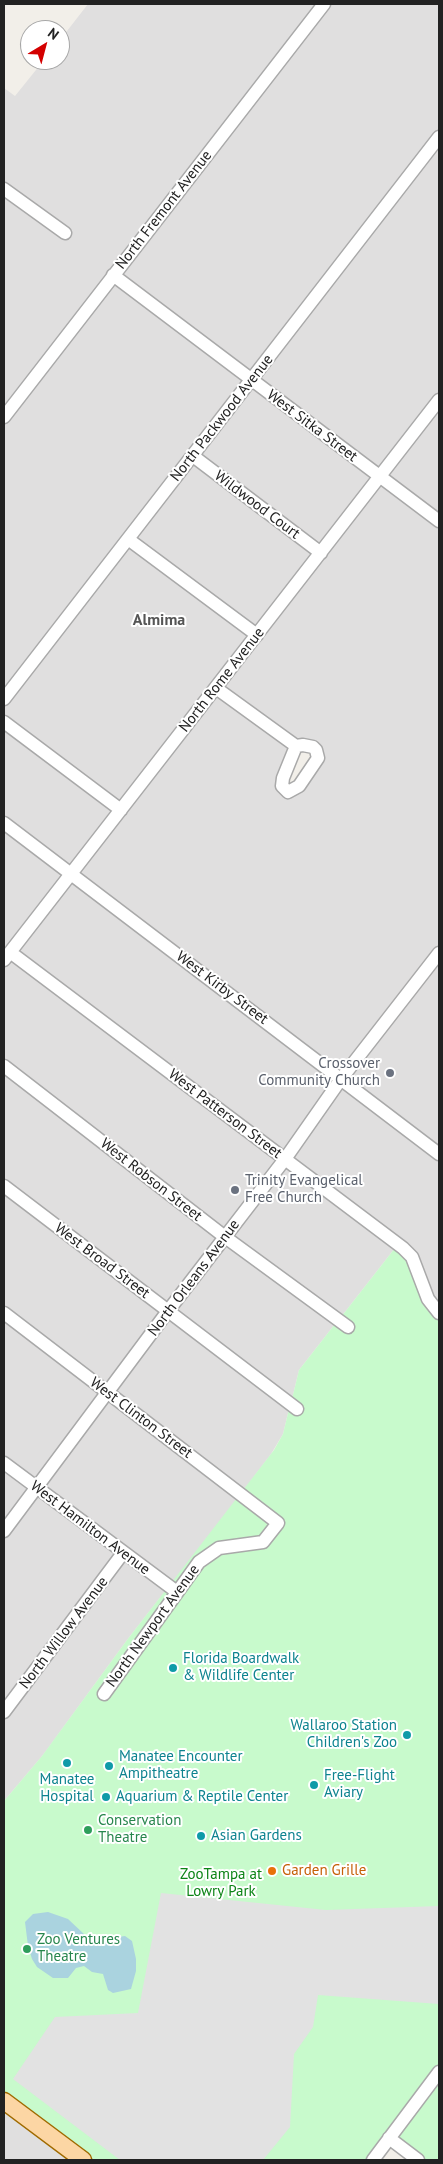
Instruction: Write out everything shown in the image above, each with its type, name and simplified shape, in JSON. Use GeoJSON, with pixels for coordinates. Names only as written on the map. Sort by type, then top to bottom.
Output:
{"type":"FeatureCollection","features":[{"type":"Feature","properties":{"kind":"main road"},"geometry":{"type":"LineString","coordinates":[[4,2101],[82,2160]]}},
{"type":"Feature","properties":{"kind":"street","name":"North Fremont Avenue"},"geometry":{"type":"LineString","coordinates":[[4,417],[324,4]]}},
{"type":"Feature","properties":{"kind":"street","name":"North Packwood Avenue"},"geometry":{"type":"LineString","coordinates":[[4,699],[439,137]]}},
{"type":"Feature","properties":{"kind":"street"},"geometry":{"type":"LineString","coordinates":[[4,189],[64,233]]}},
{"type":"Feature","properties":{"kind":"street","name":"West Sitka Street"},"geometry":{"type":"LineString","coordinates":[[114,275],[439,521]]}},
{"type":"Feature","properties":{"kind":"street","name":"North Rome Avenue"},"geometry":{"type":"LineString","coordinates":[[7,956],[439,400]]}},
{"type":"Feature","properties":{"kind":"street","name":"Wildwood Court"},"geometry":{"type":"LineString","coordinates":[[193,456],[321,553]]}},
{"type":"Feature","properties":{"kind":"street"},"geometry":{"type":"LineString","coordinates":[[128,539],[257,635]]}},
{"type":"Feature","properties":{"kind":"street"},"geometry":{"type":"LineString","coordinates":[[216,688],[296,746]]}},
{"type":"Feature","properties":{"kind":"street"},"geometry":{"type":"LineString","coordinates":[[4,722],[121,810]]}},
{"type":"Feature","properties":{"kind":"street","name":"West Kirby Street"},"geometry":{"type":"LineString","coordinates":[[4,823],[439,1154]]}},
{"type":"Feature","properties":{"kind":"street","name":"North Orleans Avenue"},"geometry":{"type":"LineString","coordinates":[[4,1531],[168,1311],[285,1160],[341,1079],[439,953]]}},
{"type":"Feature","properties":{"kind":"street","name":"West Patterson Street"},"geometry":{"type":"LineString","coordinates":[[7,956],[285,1160],[408,1253],[415,1262],[428,1299],[439,1313]]}},
{"type":"Feature","properties":{"kind":"street","name":"West Robson Street"},"geometry":{"type":"LineString","coordinates":[[4,1066],[225,1237],[348,1327]]}},
{"type":"Feature","properties":{"kind":"street","name":"West Broad Street"},"geometry":{"type":"LineString","coordinates":[[4,1186],[297,1409]]}},
{"type":"Feature","properties":{"kind":"street","name":"West Clinton Street"},"geometry":{"type":"LineString","coordinates":[[4,1313],[278,1522]]}},
{"type":"Feature","properties":{"kind":"street","name":"West Hamilton Avenue"},"geometry":{"type":"LineString","coordinates":[[4,1463],[177,1592]]}},
{"type":"Feature","properties":{"kind":"street","name":"North Newport Avenue"},"geometry":{"type":"LineString","coordinates":[[104,1694],[199,1562],[219,1548],[262,1542],[278,1522]]}},
{"type":"Feature","properties":{"kind":"street","name":"North Willow Avenue"},"geometry":{"type":"LineString","coordinates":[[4,1712],[123,1553]]}},
{"type":"Feature","properties":{"kind":"street"},"geometry":{"type":"LineString","coordinates":[[373,2160],[439,2072]]}},
{"type":"Feature","properties":{"kind":"street"},"geometry":{"type":"LineString","coordinates":[[389,2138],[418,2160]]}},
{"type":"Feature","properties":{"kind":"shaded area"},"geometry":{"type":"Polygon","coordinates":[[[88,4],[318,4],[4,410],[4,195],[71,231],[4,183],[4,88],[15,96],[36,70],[70,70],[70,27],[88,4]]]}},
{"type":"Feature","properties":{"kind":"shaded area"},"geometry":{"type":"Polygon","coordinates":[[[329,4],[439,4],[439,130],[251,374],[120,274],[329,4]]]}},
{"type":"Feature","properties":{"kind":"shaded area"},"geometry":{"type":"Polygon","coordinates":[[[439,144],[439,393],[379,470],[258,379],[439,144]]]}},
{"type":"Feature","properties":{"kind":"shaded area"},"geometry":{"type":"Polygon","coordinates":[[[114,281],[245,382],[4,692],[4,424],[114,281]]]}},
{"type":"Feature","properties":{"kind":"shaded area"},"geometry":{"type":"Polygon","coordinates":[[[252,387],[374,478],[321,547],[199,455],[252,387]]]}},
{"type":"Feature","properties":{"kind":"shaded area"},"geometry":{"type":"Polygon","coordinates":[[[439,407],[439,515],[386,476],[439,407]]]}},
{"type":"Feature","properties":{"kind":"shaded area"},"geometry":{"type":"Polygon","coordinates":[[[193,463],[315,555],[257,629],[135,538],[193,463]]]}},
{"type":"Feature","properties":{"kind":"shaded area"},"geometry":{"type":"Polygon","coordinates":[[[381,483],[439,527],[439,946],[341,1073],[78,872],[217,694],[291,749],[281,794],[322,761],[223,686],[381,483]]]}},
{"type":"Feature","properties":{"kind":"shaded area"},"geometry":{"type":"Polygon","coordinates":[[[129,546],[251,636],[120,803],[4,716],[4,706],[129,546]]]}},
{"type":"Feature","properties":{"kind":"shaded area"},"geometry":{"type":"Polygon","coordinates":[[[4,728],[114,811],[71,867],[4,817],[4,728]]]}},
{"type":"Feature","properties":{"kind":"shaded area"},"geometry":{"type":"Polygon","coordinates":[[[4,829],[65,875],[4,953],[4,829]]]}},
{"type":"Feature","properties":{"kind":"shaded area"},"geometry":{"type":"Polygon","coordinates":[[[71,880],[335,1080],[285,1153],[35,963],[16,951],[71,880]]]}},
{"type":"Feature","properties":{"kind":"shaded area"},"geometry":{"type":"Polygon","coordinates":[[[10,958],[279,1161],[224,1231],[4,1060],[4,967],[10,958]]]}},
{"type":"Feature","properties":{"kind":"shaded area"},"geometry":{"type":"Polygon","coordinates":[[[439,960],[439,1148],[348,1078],[439,960]]]}},
{"type":"Feature","properties":{"kind":"shaded area"},"geometry":{"type":"Polygon","coordinates":[[[4,1072],[218,1238],[167,1305],[4,1180],[4,1072]]]}},
{"type":"Feature","properties":{"kind":"shaded area"},"geometry":{"type":"Polygon","coordinates":[[[342,1086],[439,1160],[439,1306],[432,1296],[419,1260],[292,1158],[342,1086]]]}},
{"type":"Feature","properties":{"kind":"shaded area"},"geometry":{"type":"Polygon","coordinates":[[[286,1166],[395,1248],[341,1317],[231,1236],[286,1166]]]}},
{"type":"Feature","properties":{"kind":"shaded area"},"geometry":{"type":"Polygon","coordinates":[[[4,1192],[161,1312],[107,1386],[4,1307],[4,1192]]]}},
{"type":"Feature","properties":{"kind":"shaded area"},"geometry":{"type":"Polygon","coordinates":[[[225,1244],[335,1324],[299,1370],[292,1399],[174,1310],[225,1244]]]}},
{"type":"Feature","properties":{"kind":"shaded area"},"geometry":{"type":"Polygon","coordinates":[[[168,1318],[289,1409],[283,1434],[271,1454],[244,1490],[113,1391],[168,1318]]]}},
{"type":"Feature","properties":{"kind":"shaded area"},"geometry":{"type":"Polygon","coordinates":[[[4,1319],[101,1394],[36,1482],[4,1457],[4,1319]]]}},
{"type":"Feature","properties":{"kind":"shaded area"},"geometry":{"type":"Polygon","coordinates":[[[108,1399],[238,1498],[172,1583],[43,1487],[108,1399]]]}},
{"type":"Feature","properties":{"kind":"shaded area"},"geometry":{"type":"Polygon","coordinates":[[[4,1470],[30,1490],[4,1524],[4,1470]]]}},
{"type":"Feature","properties":{"kind":"shaded area"},"geometry":{"type":"Polygon","coordinates":[[[37,1495],[117,1555],[4,1705],[4,1538],[37,1495]]]}},
{"type":"Feature","properties":{"kind":"shaded area"},"geometry":{"type":"Polygon","coordinates":[[[124,1560],[166,1590],[43,1755],[4,1801],[4,1719],[124,1560]]]}},
{"type":"Feature","properties":{"kind":"shaded area"},"geometry":{"type":"Polygon","coordinates":[[[161,1893],[326,1910],[439,1906],[439,2004],[318,1995],[313,2027],[294,2054],[290,2127],[263,2160],[120,2160],[13,2079],[55,2017],[138,2013],[161,1893]]]}},
{"type":"Feature","properties":{"kind":"shaded area"},"geometry":{"type":"Polygon","coordinates":[[[4,2107],[74,2160],[4,2160],[4,2107]]]}},
{"type":"Feature","properties":{"kind":"green space","name":"ZooTampa at Lowry Park"},"geometry":{"type":"Polygon","coordinates":[[[395,1248],[409,1262],[424,1305],[439,1320],[439,2064],[367,2160],[90,2160],[4,2095],[4,1801],[42,1756],[127,1640],[274,1450],[283,1434],[289,1409],[298,1415],[303,1408],[292,1399],[299,1370],[335,1324],[348,1333],[354,1326],[341,1317],[395,1248]]]}},
{"type":"Feature","properties":{"kind":"green space"},"geometry":{"type":"Polygon","coordinates":[[[439,2077],[439,2160],[415,2160],[390,2142],[439,2077]]]}},
{"type":"Feature","properties":{"kind":"water"},"geometry":{"type":"Polygon","coordinates":[[[48,1912],[68,1919],[85,1935],[97,1940],[125,1936],[132,1941],[136,1959],[136,1971],[131,1989],[113,1993],[108,1990],[103,1974],[92,1972],[84,1966],[76,1968],[68,1978],[53,1978],[37,1967],[28,1946],[25,1922],[33,1914],[48,1912]]]}},
{"type":"Feature","properties":{"kind":"place","name":"Crossover Community Church"},"geometry":{"type":"Point","coordinates":[390,1073]}},
{"type":"Feature","properties":{"kind":"place","name":"Trinity Evangelical Free Church"},"geometry":{"type":"Point","coordinates":[235,1190]}},
{"type":"Feature","properties":{"kind":"place","name":"Florida Boardwalk & Wildlife Center"},"geometry":{"type":"Point","coordinates":[173,1668]}},
{"type":"Feature","properties":{"kind":"place","name":"Wallaroo Station Children's Zoo"},"geometry":{"type":"Point","coordinates":[407,1735]}},
{"type":"Feature","properties":{"kind":"place","name":"Manatee Hospital"},"geometry":{"type":"Point","coordinates":[67,1763]}},
{"type":"Feature","properties":{"kind":"place","name":"Manatee Encounter Ampitheatre"},"geometry":{"type":"Point","coordinates":[109,1766]}},
{"type":"Feature","properties":{"kind":"place","name":"Free-Flight Aviary"},"geometry":{"type":"Point","coordinates":[314,1785]}},
{"type":"Feature","properties":{"kind":"place","name":"Aquarium & Reptile Center"},"geometry":{"type":"Point","coordinates":[106,1797]}},
{"type":"Feature","properties":{"kind":"place","name":"Conservation Theatre"},"geometry":{"type":"Point","coordinates":[88,1830]}},
{"type":"Feature","properties":{"kind":"place","name":"Asian Gardens"},"geometry":{"type":"Point","coordinates":[201,1836]}},
{"type":"Feature","properties":{"kind":"place","name":"Garden Grille"},"geometry":{"type":"Point","coordinates":[272,1871]}},
{"type":"Feature","properties":{"kind":"place","name":"Zoo Ventures Theatre"},"geometry":{"type":"Point","coordinates":[27,1949]}},
{"type":"Feature","properties":{"kind":"district","name":"Almima"},"geometry":{"type":"Point","coordinates":[159,620]}}]}
